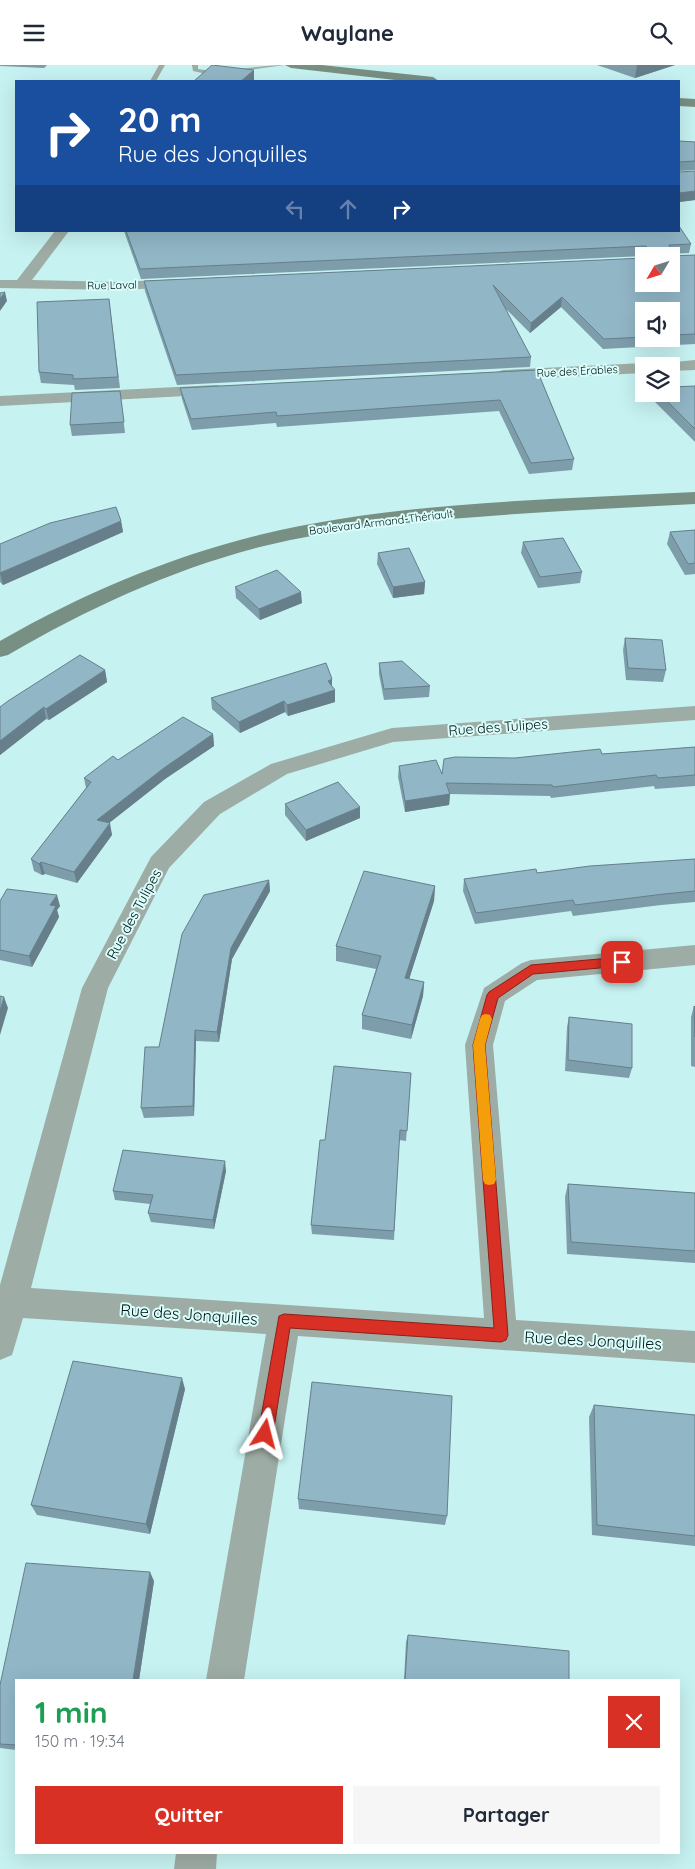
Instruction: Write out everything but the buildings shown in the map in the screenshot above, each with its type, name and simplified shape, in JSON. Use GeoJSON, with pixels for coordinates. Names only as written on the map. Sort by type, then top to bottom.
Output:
{"type":"FeatureCollection","features":[{"type":"Feature","properties":{"kind":"street"},"geometry":{"type":"LineString","coordinates":[[291,65],[424,80]]}},
{"type":"Feature","properties":{"kind":"street"},"geometry":{"type":"LineString","coordinates":[[317,65],[340,71]]}},
{"type":"Feature","properties":{"kind":"street"},"geometry":{"type":"LineString","coordinates":[[680,102],[695,103]]}},
{"type":"Feature","properties":{"kind":"street"},"geometry":{"type":"LineString","coordinates":[[21,285],[61,232]]}},
{"type":"Feature","properties":{"kind":"street","name":"Rue Laval"},"geometry":{"type":"LineString","coordinates":[[0,284],[120,286],[189,283]]}},
{"type":"Feature","properties":{"kind":"street"},"geometry":{"type":"LineString","coordinates":[[680,366],[695,365]]}},
{"type":"Feature","properties":{"kind":"street","name":"Rue des Érables"},"geometry":{"type":"LineString","coordinates":[[485,376],[635,368]]}},
{"type":"Feature","properties":{"kind":"street"},"geometry":{"type":"LineString","coordinates":[[0,401],[228,389]]}},
{"type":"Feature","properties":{"kind":"street","name":"Boulevard Armand-Thériault"},"geometry":{"type":"LineString","coordinates":[[0,650],[67,613],[154,574],[237,547],[301,531],[355,523],[435,515],[695,497]]}},
{"type":"Feature","properties":{"kind":"street","name":"Rue des Tulipes"},"geometry":{"type":"LineString","coordinates":[[0,1344],[95,988],[160,863],[212,808],[280,769],[392,735],[695,713]]}},
{"type":"Feature","properties":{"kind":"street"},"geometry":{"type":"LineString","coordinates":[[501,1335],[479,1045],[493,995],[531,970],[695,955]]}},
{"type":"Feature","properties":{"kind":"street","name":"Rue des Jonquilles"},"geometry":{"type":"LineString","coordinates":[[12,1302],[695,1347]]}},
{"type":"Feature","properties":{"kind":"street"},"geometry":{"type":"LineString","coordinates":[[225,1679],[284,1321]]}},
{"type":"Feature","properties":{"kind":"street"},"geometry":{"type":"LineString","coordinates":[[194,1869],[197,1854]]}},
{"type":"Feature","properties":{"kind":"lane"},"geometry":{"type":"LineString","coordinates":[[154,80],[162,65]]}},
{"type":"Feature","properties":{"kind":"lane"},"geometry":{"type":"LineString","coordinates":[[195,65],[195,70],[211,73],[282,65]]}},
{"type":"Feature","properties":{"kind":"slow traffic"},"geometry":{"type":"LineString","coordinates":[[486,1019],[479,1045],[489,1180]]}},
{"type":"Feature","properties":{"kind":"route"},"geometry":{"type":"LineString","coordinates":[[265,1434],[284,1321],[501,1335],[479,1045],[493,995],[531,970],[622,962]]}}]}
